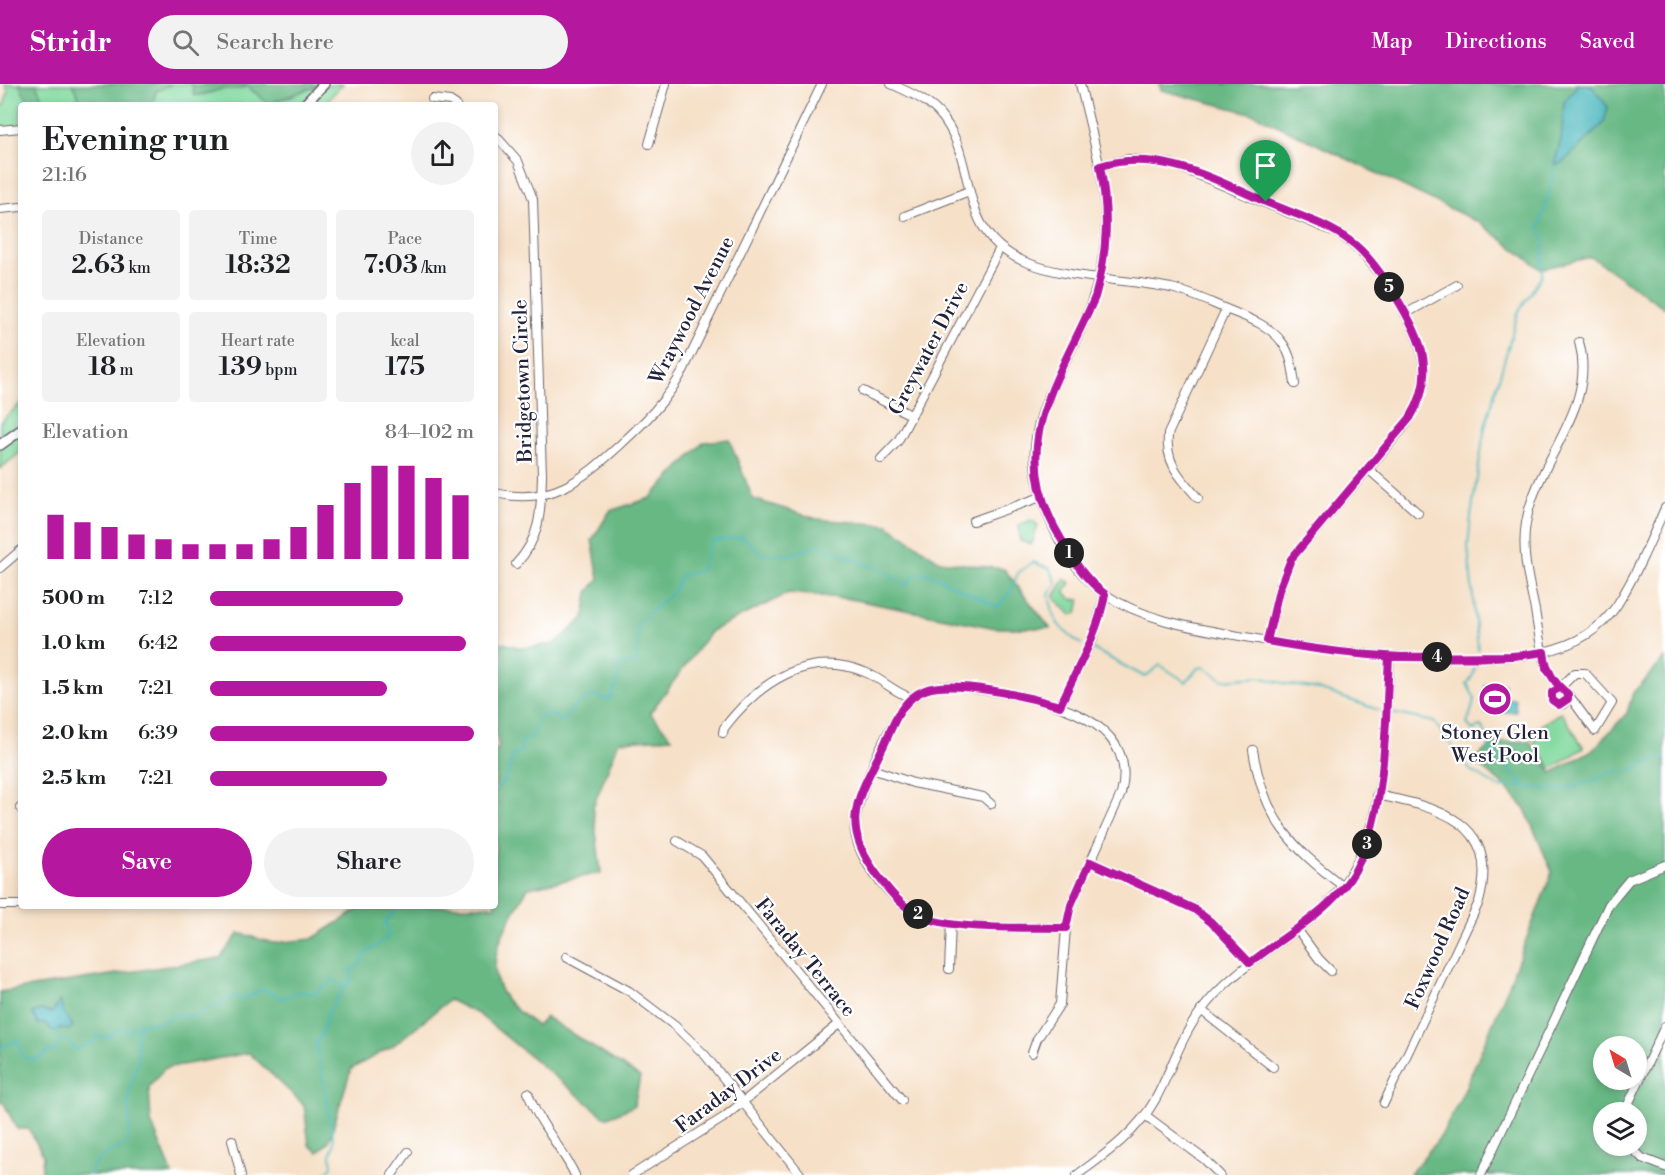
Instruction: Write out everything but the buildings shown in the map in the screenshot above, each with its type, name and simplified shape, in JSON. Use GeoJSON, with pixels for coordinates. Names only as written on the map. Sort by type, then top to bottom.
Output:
{"type":"FeatureCollection","features":[{"type":"Feature","properties":{"kind":"street"},"geometry":{"type":"LineString","coordinates":[[307,102],[324,84]]}},
{"type":"Feature","properties":{"kind":"street"},"geometry":{"type":"LineString","coordinates":[[649,144],[666,84]]}},
{"type":"Feature","properties":{"kind":"street","name":"Wraywood Avenue"},"geometry":{"type":"LineString","coordinates":[[498,493],[520,497],[541,495],[568,486],[590,472],[644,423],[668,395],[683,371],[822,84]]}},
{"type":"Feature","properties":{"kind":"street"},"geometry":{"type":"LineString","coordinates":[[891,84],[922,100],[939,114],[954,138],[982,228],[1000,248],[1038,266],[1172,288],[1263,326],[1281,340],[1289,356],[1295,384]]}},
{"type":"Feature","properties":{"kind":"street"},"geometry":{"type":"LineString","coordinates":[[1080,84],[1100,166],[1107,229],[1100,277],[1037,430],[1034,463],[1041,497],[1051,523],[1077,567],[1105,594],[1163,620],[1267,641],[1364,656],[1514,656],[1544,652],[1573,643],[1607,617],[1619,601],[1665,508]]}},
{"type":"Feature","properties":{"kind":"street"},"geometry":{"type":"LineString","coordinates":[[432,99],[452,102]]}},
{"type":"Feature","properties":{"kind":"street"},"geometry":{"type":"LineString","coordinates":[[0,130],[18,128]]}},
{"type":"Feature","properties":{"kind":"street","name":"Bridgetown Circle"},"geometry":{"type":"LineString","coordinates":[[498,138],[518,161],[533,199],[540,521],[536,535],[516,564]]}},
{"type":"Feature","properties":{"kind":"street"},"geometry":{"type":"LineString","coordinates":[[1100,166],[1128,159],[1172,164],[1337,233],[1366,254],[1405,314],[1423,358],[1424,383],[1420,398],[1410,418],[1291,559],[1279,590],[1267,641]]}},
{"type":"Feature","properties":{"kind":"street"},"geometry":{"type":"LineString","coordinates":[[905,216],[969,191]]}},
{"type":"Feature","properties":{"kind":"street"},"geometry":{"type":"LineString","coordinates":[[0,209],[18,207]]}},
{"type":"Feature","properties":{"kind":"street","name":"Greywater Drive"},"geometry":{"type":"LineString","coordinates":[[881,459],[894,449],[1000,248]]}},
{"type":"Feature","properties":{"kind":"street"},"geometry":{"type":"LineString","coordinates":[[1405,314],[1457,285]]}},
{"type":"Feature","properties":{"kind":"street"},"geometry":{"type":"LineString","coordinates":[[1198,498],[1170,463],[1168,434],[1226,309]]}},
{"type":"Feature","properties":{"kind":"street"},"geometry":{"type":"LineString","coordinates":[[1568,694],[1564,704],[1553,702],[1551,694],[1560,688],[1575,673],[1585,673],[1612,703],[1595,731],[1568,694],[1560,688],[1546,668],[1525,553],[1526,524],[1536,489],[1582,388],[1584,362],[1579,342]]}},
{"type":"Feature","properties":{"kind":"street"},"geometry":{"type":"LineString","coordinates":[[862,391],[911,415]]}},
{"type":"Feature","properties":{"kind":"street"},"geometry":{"type":"LineString","coordinates":[[0,445],[18,432]]}},
{"type":"Feature","properties":{"kind":"street"},"geometry":{"type":"LineString","coordinates":[[1368,469],[1418,513]]}},
{"type":"Feature","properties":{"kind":"street"},"geometry":{"type":"LineString","coordinates":[[973,521],[1041,497]]}},
{"type":"Feature","properties":{"kind":"street"},"geometry":{"type":"LineString","coordinates":[[0,568],[18,553]]}},
{"type":"Feature","properties":{"kind":"street"},"geometry":{"type":"LineString","coordinates":[[1060,706],[1093,638],[1105,594]]}},
{"type":"Feature","properties":{"kind":"street"},"geometry":{"type":"LineString","coordinates":[[1077,1175],[1127,1135],[1145,1115],[1158,1094],[1181,1043],[1201,1010],[1250,963],[1328,904],[1344,887],[1366,845],[1377,795],[1389,657]]}},
{"type":"Feature","properties":{"kind":"street"},"geometry":{"type":"LineString","coordinates":[[723,733],[723,728],[751,696],[774,679],[802,668],[826,665],[852,668],[879,679],[912,698]]}},
{"type":"Feature","properties":{"kind":"street"},"geometry":{"type":"LineString","coordinates":[[1032,1053],[1037,1038],[1056,1013],[1062,996],[1066,928],[1071,905],[1121,794],[1125,779],[1124,760],[1116,744],[1102,729],[1060,706],[953,686],[933,688],[912,698],[899,712],[855,810],[855,830],[863,855],[890,892],[908,908],[930,919],[951,924],[1066,928]]}},
{"type":"Feature","properties":{"kind":"street"},"geometry":{"type":"LineString","coordinates":[[1253,750],[1262,793],[1275,821],[1303,855],[1344,887]]}},
{"type":"Feature","properties":{"kind":"street"},"geometry":{"type":"LineString","coordinates":[[872,769],[913,783],[983,797],[991,804]]}},
{"type":"Feature","properties":{"kind":"street","name":"Foxwood Road"},"geometry":{"type":"LineString","coordinates":[[1377,795],[1429,806],[1457,820],[1478,846],[1484,877],[1479,902],[1384,1103]]}},
{"type":"Feature","properties":{"kind":"street","name":"Faraday Terrace"},"geometry":{"type":"LineString","coordinates":[[678,841],[702,856],[902,1101]]}},
{"type":"Feature","properties":{"kind":"street"},"geometry":{"type":"LineString","coordinates":[[1090,862],[1194,909],[1211,922],[1250,963]]}},
{"type":"Feature","properties":{"kind":"street"},"geometry":{"type":"LineString","coordinates":[[1481,1175],[1609,904],[1629,880],[1665,865]]}},
{"type":"Feature","properties":{"kind":"street"},"geometry":{"type":"LineString","coordinates":[[0,905],[18,905]]}},
{"type":"Feature","properties":{"kind":"street"},"geometry":{"type":"LineString","coordinates":[[949,969],[951,924]]}},
{"type":"Feature","properties":{"kind":"street"},"geometry":{"type":"LineString","coordinates":[[1297,929],[1331,971]]}},
{"type":"Feature","properties":{"kind":"street"},"geometry":{"type":"LineString","coordinates":[[566,957],[629,991],[675,1026],[705,1055],[801,1175]]}},
{"type":"Feature","properties":{"kind":"street"},"geometry":{"type":"LineString","coordinates":[[1201,1010],[1272,1067]]}},
{"type":"Feature","properties":{"kind":"street","name":"Faraday Drive"},"geometry":{"type":"LineString","coordinates":[[632,1175],[645,1172],[742,1103],[839,1024]]}},
{"type":"Feature","properties":{"kind":"street"},"geometry":{"type":"LineString","coordinates":[[1629,1102],[1665,1026]]}},
{"type":"Feature","properties":{"kind":"street"},"geometry":{"type":"LineString","coordinates":[[528,1093],[535,1113],[560,1146],[575,1175]]}},
{"type":"Feature","properties":{"kind":"street"},"geometry":{"type":"LineString","coordinates":[[1145,1115],[1204,1159],[1220,1175]]}},
{"type":"Feature","properties":{"kind":"street"},"geometry":{"type":"LineString","coordinates":[[232,1140],[241,1175]]}},
{"type":"Feature","properties":{"kind":"street"},"geometry":{"type":"LineString","coordinates":[[392,1175],[408,1152]]}},
{"type":"Feature","properties":{"kind":"street"},"geometry":{"type":"LineString","coordinates":[[1640,1156],[1665,1167]]}},
{"type":"Feature","properties":{"kind":"green space"},"geometry":{"type":"Polygon","coordinates":[[[5,84],[72,84],[81,102],[18,102],[18,128],[0,130],[0,105],[4,105],[8,92],[5,84]]]}},
{"type":"Feature","properties":{"kind":"green space"},"geometry":{"type":"Polygon","coordinates":[[[19,84],[36,84],[44,102],[28,101],[19,84]]]}},
{"type":"Feature","properties":{"kind":"green space"},"geometry":{"type":"Polygon","coordinates":[[[72,84],[172,84],[156,91],[153,102],[81,102],[72,84]]]}},
{"type":"Feature","properties":{"kind":"green space"},"geometry":{"type":"Polygon","coordinates":[[[172,84],[192,84],[194,95],[204,95],[216,90],[238,89],[247,86],[267,102],[153,102],[156,91],[172,84]]]}},
{"type":"Feature","properties":{"kind":"green space"},"geometry":{"type":"Polygon","coordinates":[[[321,84],[274,102],[267,102],[247,86],[194,95],[192,85],[321,84]]]}},
{"type":"Feature","properties":{"kind":"green space"},"geometry":{"type":"Polygon","coordinates":[[[343,84],[326,102],[274,102],[313,88],[343,84]]]}},
{"type":"Feature","properties":{"kind":"green space"},"geometry":{"type":"Polygon","coordinates":[[[1159,84],[1665,84],[1665,308],[1591,257],[1541,269],[1480,223],[1254,114],[1161,90],[1159,84]]]}},
{"type":"Feature","properties":{"kind":"green space"},"geometry":{"type":"Polygon","coordinates":[[[18,406],[18,454],[0,469],[0,422],[18,406]]]}},
{"type":"Feature","properties":{"kind":"green space"},"geometry":{"type":"Polygon","coordinates":[[[729,439],[753,499],[817,519],[888,525],[940,561],[1004,569],[1050,628],[996,628],[850,599],[789,593],[711,631],[650,713],[672,738],[619,741],[593,807],[601,873],[528,888],[506,928],[496,956],[495,971],[498,985],[506,999],[517,1010],[537,1026],[546,1017],[640,1077],[634,1106],[606,1118],[478,1014],[449,1000],[393,1046],[351,1069],[329,1141],[318,1152],[309,1145],[304,1105],[249,1053],[165,1068],[149,1087],[151,1122],[173,1175],[41,1175],[43,1156],[29,1129],[17,1129],[3,1102],[0,1103],[0,992],[220,958],[239,933],[273,943],[312,939],[359,909],[498,909],[498,642],[522,648],[554,644],[584,618],[588,592],[599,579],[592,540],[610,511],[650,498],[704,442],[729,439]]]}},
{"type":"Feature","properties":{"kind":"green space"},"geometry":{"type":"Polygon","coordinates":[[[1031,520],[1038,525],[1032,544],[1020,541],[1019,525],[1031,520]]]}},
{"type":"Feature","properties":{"kind":"green space"},"geometry":{"type":"Polygon","coordinates":[[[1065,579],[1071,583],[1064,592],[1071,599],[1080,600],[1077,613],[1071,615],[1054,597],[1065,579]]]}},
{"type":"Feature","properties":{"kind":"green space"},"geometry":{"type":"Polygon","coordinates":[[[1665,658],[1665,1175],[1409,1175],[1441,1136],[1463,1093],[1508,987],[1552,872],[1525,809],[1505,786],[1473,761],[1493,743],[1529,741],[1552,773],[1594,749],[1627,713],[1633,693],[1665,658]]]}},
{"type":"Feature","properties":{"kind":"green space"},"geometry":{"type":"Polygon","coordinates":[[[1561,712],[1584,748],[1551,769],[1529,733],[1561,712]]]}},
{"type":"Feature","properties":{"kind":"water"},"geometry":{"type":"Polygon","coordinates":[[[1578,84],[1591,85],[1608,107],[1604,123],[1562,163],[1554,165],[1561,140],[1564,102],[1578,84]]]}},
{"type":"Feature","properties":{"kind":"water","name":"Stoney Glen West Pool"},"geometry":{"type":"Polygon","coordinates":[[[1504,684],[1502,698],[1515,699],[1516,712],[1486,713],[1485,685],[1504,684]]]}},
{"type":"Feature","properties":{"kind":"water"},"geometry":{"type":"Polygon","coordinates":[[[60,1001],[63,1011],[73,1026],[69,1030],[60,1028],[55,1033],[46,1024],[38,1024],[32,1013],[40,1010],[52,1013],[60,1001]]]}},
{"type":"Feature","properties":{"kind":"waterway"},"geometry":{"type":"LineString","coordinates":[[1478,650],[1468,546],[1471,516],[1485,427],[1518,313],[1542,275],[1544,238],[1539,228],[1551,187],[1554,165]]}},
{"type":"Feature","properties":{"kind":"waterway"},"geometry":{"type":"LineString","coordinates":[[498,787],[505,781],[514,754],[521,753],[523,739],[532,737],[537,719],[550,714],[562,720],[576,705],[590,696],[610,699],[619,678],[618,665],[636,664],[638,623],[673,592],[680,576],[700,571],[712,541],[743,537],[761,554],[790,555],[819,545],[882,570],[906,586],[913,575],[928,573],[998,607],[1011,591],[1018,573],[1033,562],[1050,569],[1057,584],[1049,594],[1055,618],[1058,624],[1081,644]]}},
{"type":"Feature","properties":{"kind":"waterway"},"geometry":{"type":"LineString","coordinates":[[1093,649],[1145,677],[1160,665],[1186,682],[1198,668],[1204,667],[1223,680],[1259,677],[1318,689],[1379,710]]}},
{"type":"Feature","properties":{"kind":"waterway"},"geometry":{"type":"LineString","coordinates":[[1475,663],[1473,675],[1467,684],[1475,699],[1467,724],[1473,730],[1481,726],[1487,735],[1490,750],[1525,786]]}},
{"type":"Feature","properties":{"kind":"waterway"},"geometry":{"type":"LineString","coordinates":[[1392,713],[1434,722],[1470,770],[1500,788],[1512,786],[1561,790],[1594,781],[1611,772],[1633,771],[1642,763],[1665,758]]}},
{"type":"Feature","properties":{"kind":"waterway"},"geometry":{"type":"LineString","coordinates":[[0,1048],[18,1040],[22,1056],[33,1060],[43,1056],[49,1049],[55,1052],[60,1043],[67,1039],[76,1049],[94,1042],[96,1036],[109,1037],[118,1029],[129,1031],[140,1023],[162,1022],[175,1015],[192,1016],[235,996],[244,999],[263,989],[283,999],[299,991],[314,994],[333,980],[345,986],[351,981],[350,970],[359,966],[365,954],[389,936],[385,922],[397,909]]}},
{"type":"Feature","properties":{"kind":"waterway"},"geometry":{"type":"LineString","coordinates":[[325,1175],[332,1166],[331,1154],[334,1141],[316,1042],[320,1038],[329,1011],[345,986]]}},
{"type":"Feature","properties":{"kind":"waterway"},"geometry":{"type":"LineString","coordinates":[[89,1175],[103,1156],[126,1146],[130,1128],[128,1096],[138,1061],[137,1039],[140,1024]]}},
{"type":"Feature","properties":{"kind":"waterway"},"geometry":{"type":"LineString","coordinates":[[55,1033],[60,1043]]}},
{"type":"Feature","properties":{"kind":"place","name":"Stoney Glen West Pool"},"geometry":{"type":"Point","coordinates":[1495,699]}},
{"type":"Feature","properties":{"kind":"route"},"geometry":{"type":"LineString","coordinates":[[1266,202],[1186,168],[1160,161],[1128,159],[1100,166],[1107,207],[1104,262],[1095,297],[1037,430],[1034,463],[1041,497],[1051,523],[1077,567],[1105,594],[1104,603],[1093,638],[1060,706],[990,691],[947,686],[919,693],[899,712],[861,792],[854,821],[858,844],[864,856],[890,892],[921,916],[933,921],[962,925],[1066,928],[1071,905],[1090,862],[1194,909],[1211,922],[1250,963],[1328,904],[1344,887],[1360,860],[1371,828],[1377,795],[1383,750],[1389,657],[1514,656],[1544,652],[1546,668],[1560,688],[1568,694],[1568,699],[1564,704],[1559,705],[1553,702],[1551,694],[1554,689],[1560,688],[1546,668],[1544,652],[1537,653],[1514,656],[1443,657],[1389,657],[1364,656],[1267,641],[1282,579],[1291,559],[1410,418],[1420,398],[1424,383],[1424,370],[1422,352],[1414,332],[1386,283],[1366,254],[1337,233],[1266,202]]}}]}
